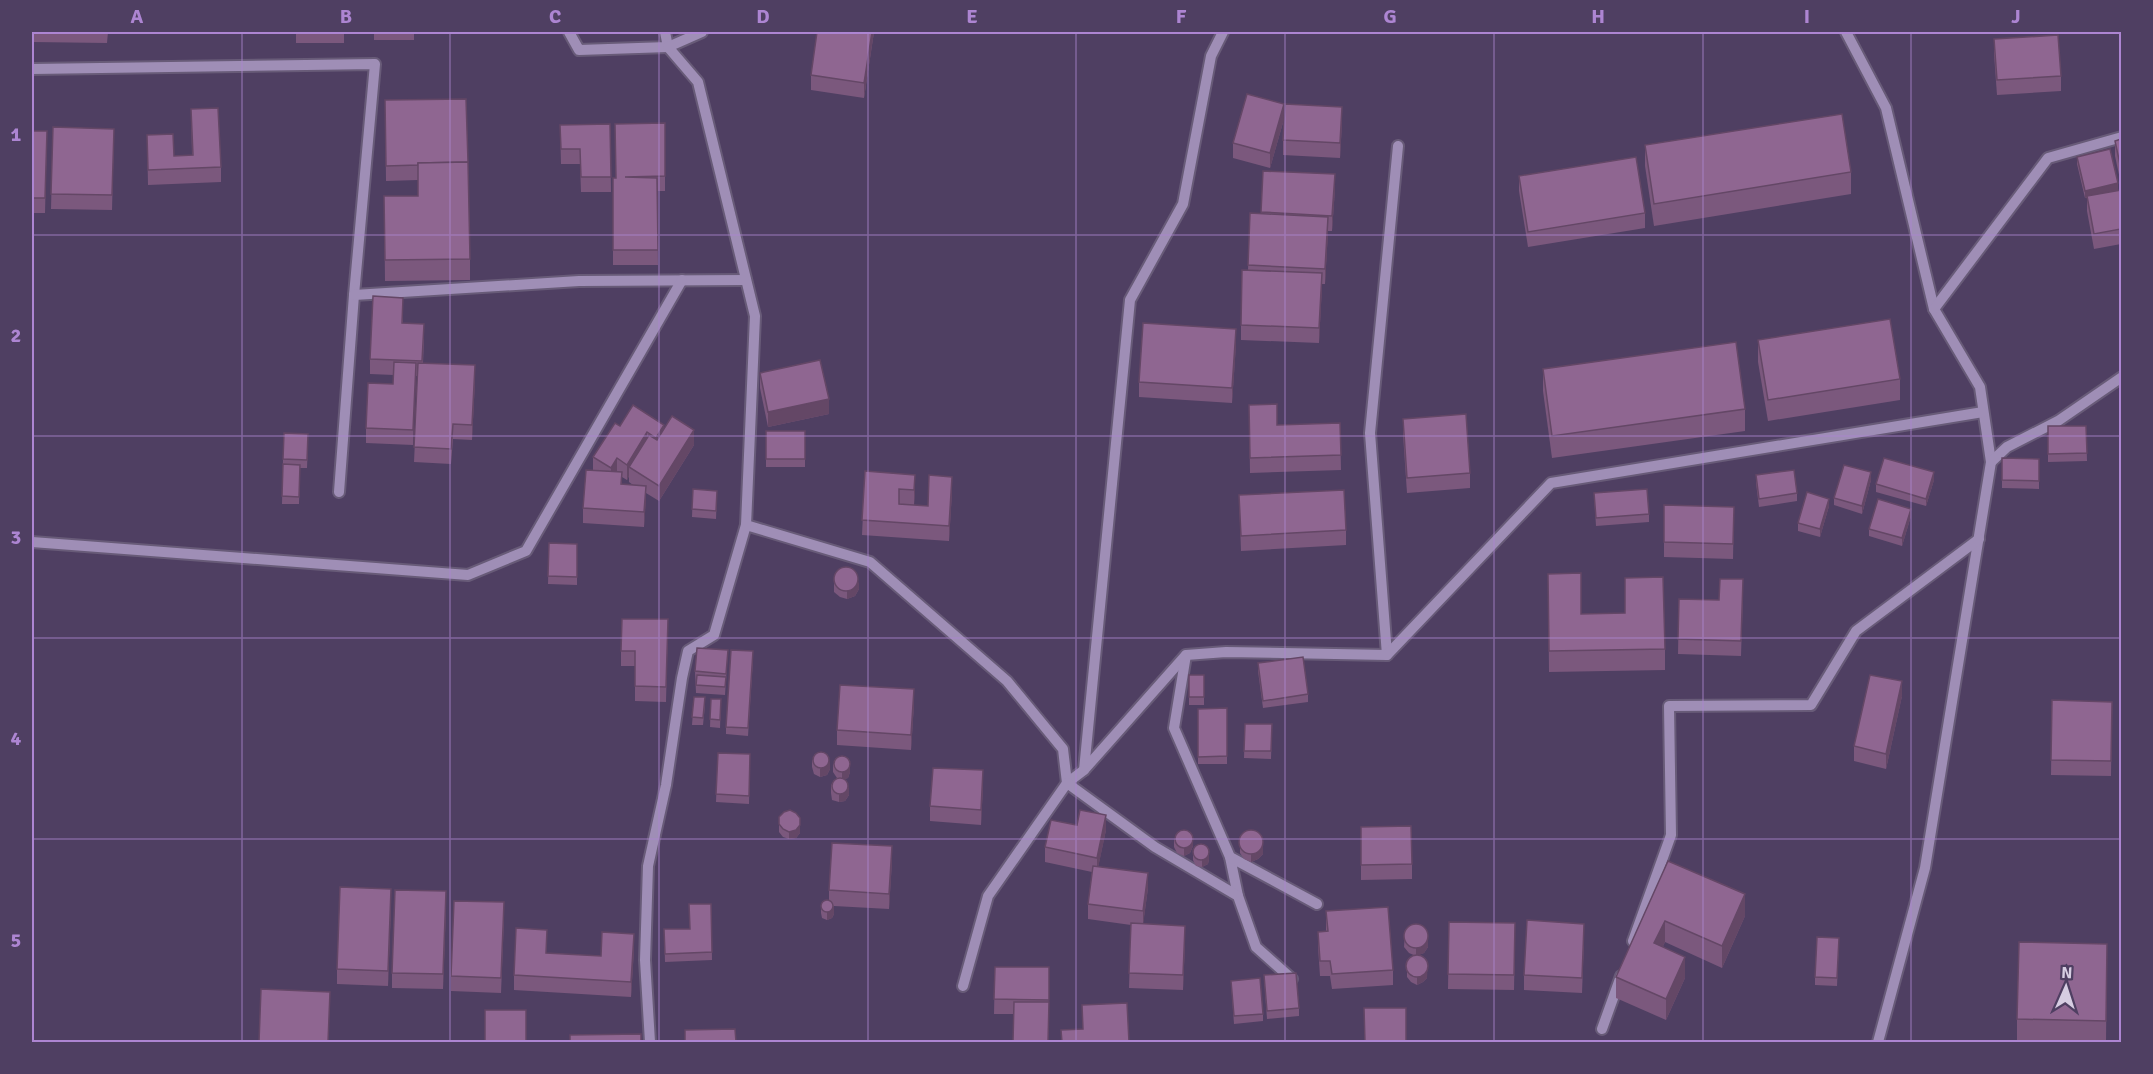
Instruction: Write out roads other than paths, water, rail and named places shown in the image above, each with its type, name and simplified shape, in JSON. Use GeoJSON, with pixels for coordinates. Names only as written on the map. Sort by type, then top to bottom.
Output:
{"type":"FeatureCollection","features":[{"type":"Feature","properties":{"kind":"street"},"geometry":{"type":"LineString","coordinates":[[569,32],[579,50],[668,47],[702,32]]}},
{"type":"Feature","properties":{"kind":"street"},"geometry":{"type":"LineString","coordinates":[[650,1042],[645,960],[648,866],[666,785],[688,651],[714,635],[746,525],[755,316],[698,82],[668,47],[665,32]]}},
{"type":"Feature","properties":{"kind":"street"},"geometry":{"type":"LineString","coordinates":[[1084,770],[1130,300],[1183,204],[1211,56],[1222,32]]}},
{"type":"Feature","properties":{"kind":"street"},"geometry":{"type":"LineString","coordinates":[[1846,32],[1886,108],[1934,309],[1980,387],[1992,462],[1924,868],[1878,1042]]}},
{"type":"Feature","properties":{"kind":"street"},"geometry":{"type":"LineString","coordinates":[[32,69],[375,63],[339,492]]}},
{"type":"Feature","properties":{"kind":"street"},"geometry":{"type":"LineString","coordinates":[[1934,309],[2048,158],[2121,137]]}},
{"type":"Feature","properties":{"kind":"street"},"geometry":{"type":"LineString","coordinates":[[1387,655],[1370,433],[1398,146]]}},
{"type":"Feature","properties":{"kind":"street"},"geometry":{"type":"LineString","coordinates":[[32,542],[468,575],[526,551],[681,280]]}},
{"type":"Feature","properties":{"kind":"street"},"geometry":{"type":"LineString","coordinates":[[354,295],[579,281],[746,280]]}},
{"type":"Feature","properties":{"kind":"street"},"geometry":{"type":"LineString","coordinates":[[1992,462],[2007,447],[2058,421],[2121,377]]}},
{"type":"Feature","properties":{"kind":"street"},"geometry":{"type":"LineString","coordinates":[[963,986],[988,896],[1067,783],[1084,770],[1186,655],[1226,652],[1387,655],[1551,483],[1983,412]]}},
{"type":"Feature","properties":{"kind":"street"},"geometry":{"type":"LineString","coordinates":[[746,525],[870,562],[1007,681],[1063,749],[1067,783],[1155,847],[1238,896]]}},
{"type":"Feature","properties":{"kind":"street"},"geometry":{"type":"LineString","coordinates":[[1602,1029],[1671,835],[1669,706],[1811,705],[1856,631],[1978,539]]}},
{"type":"Feature","properties":{"kind":"street"},"geometry":{"type":"LineString","coordinates":[[1186,655],[1174,728],[1230,856],[1238,896],[1256,947],[1292,979]]}},
{"type":"Feature","properties":{"kind":"street"},"geometry":{"type":"LineString","coordinates":[[1230,856],[1317,904]]}}]}
